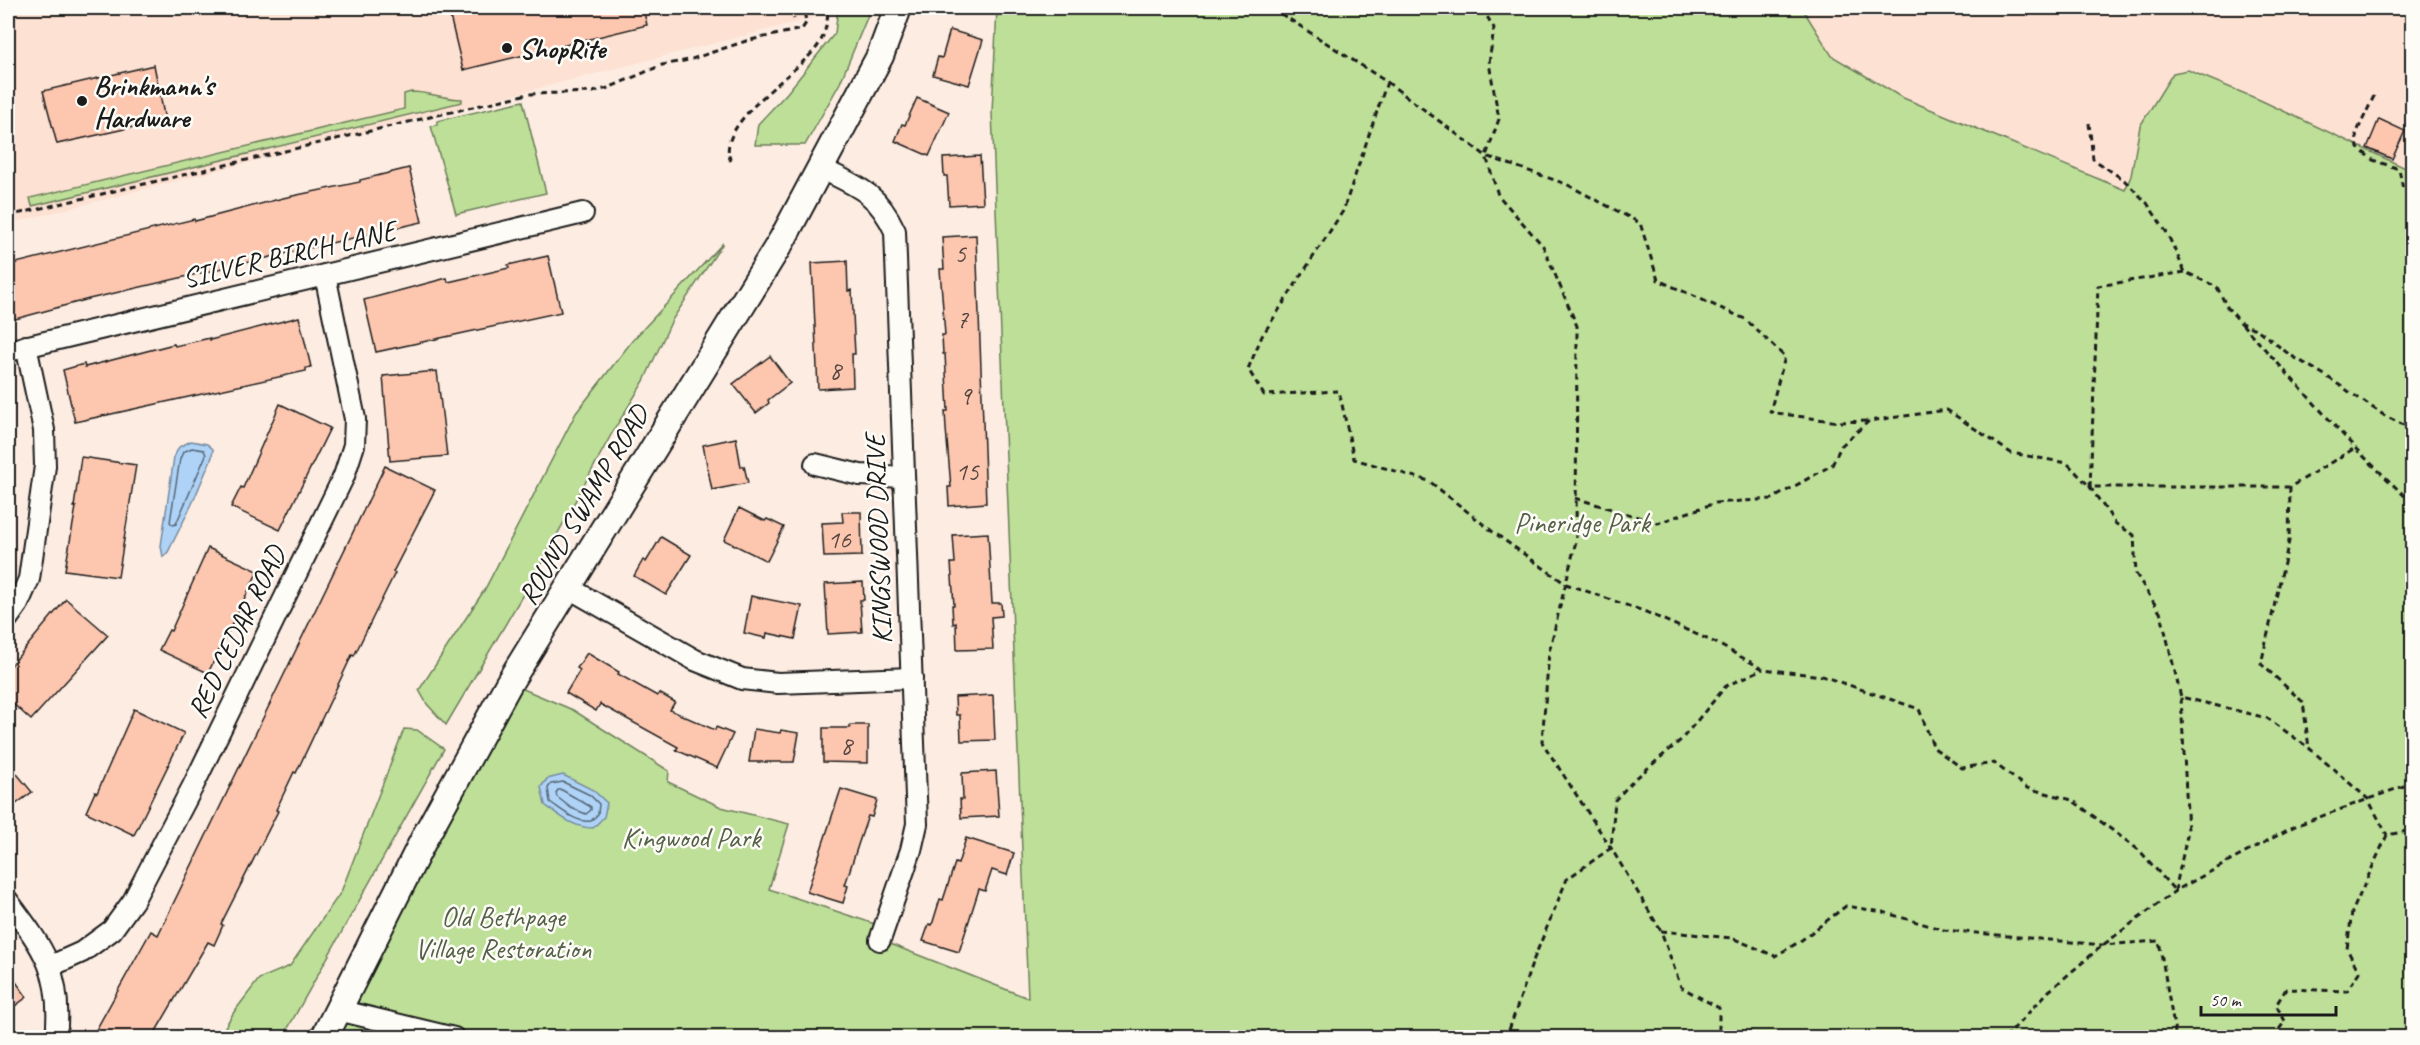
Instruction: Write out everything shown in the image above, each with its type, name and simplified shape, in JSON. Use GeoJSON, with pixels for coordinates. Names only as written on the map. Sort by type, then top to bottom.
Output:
{"type":"FeatureCollection","features":[{"type":"Feature","properties":{"kind":"main road","name":"ROUND SWAMP ROAD"},"geometry":{"type":"LineString","coordinates":[[324,1038],[426,835],[509,683],[782,240],[880,56],[898,8]]}},
{"type":"Feature","properties":{"kind":"street","name":"KINGSWOOD DRIVE"},"geometry":{"type":"LineString","coordinates":[[820,168],[869,193],[886,212],[895,231],[917,824],[911,850],[880,940]]}},
{"type":"Feature","properties":{"kind":"street","name":"SILVER BIRCH LANE"},"geometry":{"type":"LineString","coordinates":[[17,349],[583,213]]}},
{"type":"Feature","properties":{"kind":"street","name":"RED CEDAR ROAD"},"geometry":{"type":"LineString","coordinates":[[51,966],[82,952],[112,930],[133,901],[193,786],[344,476],[354,445],[355,419],[325,275]]}},
{"type":"Feature","properties":{"kind":"street"},"geometry":{"type":"LineString","coordinates":[[8,618],[29,579],[45,466],[44,430],[17,349]]}},
{"type":"Feature","properties":{"kind":"street"},"geometry":{"type":"LineString","coordinates":[[815,464],[860,475],[904,477]]}},
{"type":"Feature","properties":{"kind":"street"},"geometry":{"type":"LineString","coordinates":[[569,588],[695,660],[742,679],[778,683],[912,678]]}},
{"type":"Feature","properties":{"kind":"street"},"geometry":{"type":"LineString","coordinates":[[8,901],[41,946],[51,966],[57,1008],[56,1038]]}},
{"type":"Feature","properties":{"kind":"street"},"geometry":{"type":"LineString","coordinates":[[338,1010],[454,1038]]}},
{"type":"Feature","properties":{"kind":"path"},"geometry":{"type":"LineString","coordinates":[[791,8],[794,20]]}},
{"type":"Feature","properties":{"kind":"path"},"geometry":{"type":"LineString","coordinates":[[8,216],[528,94],[593,92],[662,65],[689,60],[746,41],[802,29],[806,19],[804,8]]}},
{"type":"Feature","properties":{"kind":"path"},"geometry":{"type":"LineString","coordinates":[[731,161],[728,148],[740,123],[753,106],[817,47],[826,27],[828,8]]}},
{"type":"Feature","properties":{"kind":"path"},"geometry":{"type":"LineString","coordinates":[[1272,8],[1387,82],[1486,156],[1566,184],[1640,223],[1658,280],[1744,318],[1785,357],[1770,412],[1838,422],[1869,421],[1947,410],[2011,453],[2067,463],[2090,487],[2116,524],[2134,535],[2136,573],[2161,614],[2181,697],[2188,831],[2175,891]]}},
{"type":"Feature","properties":{"kind":"path"},"geometry":{"type":"LineString","coordinates":[[1482,8],[1494,28],[1489,63],[1499,119],[1486,156],[1498,195],[1543,246],[1577,326],[1576,540],[1548,652],[1542,742],[1611,848],[1661,932],[1681,987],[1719,1008],[1719,1038]]}},
{"type":"Feature","properties":{"kind":"path"},"geometry":{"type":"LineString","coordinates":[[1387,82],[1343,211],[1262,336],[1248,369],[1264,395],[1340,391],[1354,459],[1430,481],[1493,532],[1566,584],[1646,612],[1716,643],[1763,669],[1822,676],[1919,709],[1934,748],[1962,768],[1994,763],[2027,788],[2072,800],[2140,851],[2175,891]]}},
{"type":"Feature","properties":{"kind":"path"},"geometry":{"type":"LineString","coordinates":[[2374,96],[2356,134],[2358,148],[2373,160],[2399,169],[2403,189],[2412,194]]}},
{"type":"Feature","properties":{"kind":"path"},"geometry":{"type":"LineString","coordinates":[[2089,123],[2093,159],[2124,180],[2147,203],[2167,233],[2185,272]]}},
{"type":"Feature","properties":{"kind":"path"},"geometry":{"type":"LineString","coordinates":[[2090,487],[2098,286],[2185,272],[2217,287],[2228,307],[2241,323],[2355,448],[2412,503]]}},
{"type":"Feature","properties":{"kind":"path"},"geometry":{"type":"LineString","coordinates":[[2241,323],[2258,330],[2290,355],[2323,374],[2385,416],[2412,429]]}},
{"type":"Feature","properties":{"kind":"path"},"geometry":{"type":"LineString","coordinates":[[1575,498],[1658,523],[1715,503],[1772,499],[1832,465],[1841,446],[1869,421]]}},
{"type":"Feature","properties":{"kind":"path"},"geometry":{"type":"LineString","coordinates":[[2090,487],[2290,487],[2355,448]]}},
{"type":"Feature","properties":{"kind":"path"},"geometry":{"type":"LineString","coordinates":[[2290,487],[2289,541],[2261,664],[2303,702],[2309,748]]}},
{"type":"Feature","properties":{"kind":"path"},"geometry":{"type":"LineString","coordinates":[[1611,848],[1615,800],[1634,780],[1681,740],[1726,686],[1763,669]]}},
{"type":"Feature","properties":{"kind":"path"},"geometry":{"type":"LineString","coordinates":[[2181,697],[2267,718],[2309,748],[2367,799],[2387,835]]}},
{"type":"Feature","properties":{"kind":"path"},"geometry":{"type":"LineString","coordinates":[[2005,1038],[2049,991],[2103,945],[2175,891],[2295,826],[2412,783]]}},
{"type":"Feature","properties":{"kind":"path"},"geometry":{"type":"LineString","coordinates":[[2387,835],[2412,830]]}},
{"type":"Feature","properties":{"kind":"path"},"geometry":{"type":"LineString","coordinates":[[2273,1038],[2285,1021],[2276,1005],[2286,989],[2347,991],[2359,972],[2347,949],[2352,912],[2387,835]]}},
{"type":"Feature","properties":{"kind":"path"},"geometry":{"type":"LineString","coordinates":[[1503,1038],[1508,1032],[1533,961],[1567,879],[1611,848]]}},
{"type":"Feature","properties":{"kind":"path"},"geometry":{"type":"LineString","coordinates":[[1661,932],[1732,938],[1775,956],[1799,942],[1846,906],[1883,912],[1944,930],[2103,945],[2159,941],[2176,1038]]}},
{"type":"Feature","properties":{"kind":"shaded area"},"geometry":{"type":"Polygon","coordinates":[[[8,8],[852,8],[8,224],[8,8]]]}},
{"type":"Feature","properties":{"kind":"shaded area"},"geometry":{"type":"Polygon","coordinates":[[[1783,8],[2412,8],[2412,183],[2131,192],[1816,62],[1783,8]]]}},
{"type":"Feature","properties":{"kind":"green space"},"geometry":{"type":"Polygon","coordinates":[[[838,8],[871,8],[840,83],[805,145],[755,145],[758,124],[787,93],[835,33],[838,8]]]}},
{"type":"Feature","properties":{"kind":"green space","name":"Pineridge Park"},"geometry":{"type":"Polygon","coordinates":[[[997,8],[1802,8],[1832,56],[1901,97],[2125,190],[2131,176],[2140,126],[2173,73],[2188,70],[2260,100],[2412,171],[2412,1037],[332,1038],[448,803],[458,806],[509,683],[573,710],[669,771],[668,782],[721,807],[789,824],[769,889],[884,927],[880,940],[1028,998],[992,112],[997,8]]]}},
{"type":"Feature","properties":{"kind":"green space"},"geometry":{"type":"Polygon","coordinates":[[[411,92],[462,99],[462,102],[32,206],[30,198],[404,109],[404,94],[411,92]]]}},
{"type":"Feature","properties":{"kind":"green space"},"geometry":{"type":"Polygon","coordinates":[[[523,101],[546,193],[456,214],[431,126],[437,125],[437,121],[523,101]]]}},
{"type":"Feature","properties":{"kind":"green space"},"geometry":{"type":"Polygon","coordinates":[[[723,243],[672,320],[644,381],[612,433],[544,559],[446,725],[427,704],[419,690],[485,589],[576,413],[632,341],[723,243]]]}},
{"type":"Feature","properties":{"kind":"green space"},"geometry":{"type":"Polygon","coordinates":[[[404,729],[417,730],[444,749],[283,1037],[219,1037],[234,1012],[259,979],[290,966],[341,892],[404,729]]]}},
{"type":"Feature","properties":{"kind":"water"},"geometry":{"type":"Polygon","coordinates":[[[191,441],[207,444],[213,449],[212,457],[192,504],[168,552],[163,557],[161,546],[174,457],[179,447],[191,441]]]}},
{"type":"Feature","properties":{"kind":"water"},"geometry":{"type":"Polygon","coordinates":[[[563,775],[593,790],[607,803],[604,817],[593,828],[573,824],[545,805],[541,787],[547,779],[563,775]]]}},
{"type":"Feature","properties":{"kind":"building","name":"ShopRite"},"geometry":{"type":"Polygon","coordinates":[[[448,8],[643,8],[647,25],[463,70],[448,8]]]}},
{"type":"Feature","properties":{"kind":"building"},"geometry":{"type":"Polygon","coordinates":[[[950,30],[983,40],[969,85],[933,75],[938,57],[942,58],[950,30]]]}},
{"type":"Feature","properties":{"kind":"building"},"geometry":{"type":"Polygon","coordinates":[[[154,65],[165,120],[57,144],[43,91],[154,65]]]}},
{"type":"Feature","properties":{"kind":"building"},"geometry":{"type":"Polygon","coordinates":[[[917,98],[949,112],[929,156],[895,141],[917,98]]]}},
{"type":"Feature","properties":{"kind":"building"},"geometry":{"type":"Polygon","coordinates":[[[2379,119],[2405,131],[2392,159],[2367,148],[2379,119]]]}},
{"type":"Feature","properties":{"kind":"building"},"geometry":{"type":"Polygon","coordinates":[[[980,156],[983,203],[949,205],[943,158],[980,156]]]}},
{"type":"Feature","properties":{"kind":"building"},"geometry":{"type":"Polygon","coordinates":[[[409,168],[422,222],[89,299],[8,321],[8,265],[283,198],[360,182],[360,180],[409,168]]]}},
{"type":"Feature","properties":{"kind":"building"},"geometry":{"type":"Polygon","coordinates":[[[976,235],[986,503],[949,506],[948,487],[951,487],[945,411],[948,411],[940,269],[944,269],[942,237],[976,235]]]}},
{"type":"Feature","properties":{"kind":"building"},"geometry":{"type":"Polygon","coordinates":[[[548,256],[561,312],[376,352],[364,300],[447,278],[448,282],[509,268],[508,265],[548,256]]]}},
{"type":"Feature","properties":{"kind":"building"},"geometry":{"type":"Polygon","coordinates":[[[847,261],[848,291],[852,290],[855,354],[852,354],[853,387],[818,389],[812,263],[847,261]]]}},
{"type":"Feature","properties":{"kind":"building"},"geometry":{"type":"Polygon","coordinates":[[[299,317],[311,367],[306,368],[306,371],[75,422],[63,370],[84,364],[85,367],[174,344],[175,346],[210,338],[210,340],[299,317]]]}},
{"type":"Feature","properties":{"kind":"building"},"geometry":{"type":"Polygon","coordinates":[[[770,356],[790,383],[768,400],[769,403],[756,413],[733,384],[770,356]]]}},
{"type":"Feature","properties":{"kind":"building"},"geometry":{"type":"Polygon","coordinates":[[[437,371],[447,456],[390,461],[383,376],[437,371]]]}},
{"type":"Feature","properties":{"kind":"building"},"geometry":{"type":"Polygon","coordinates":[[[280,404],[330,428],[280,530],[231,507],[241,487],[243,488],[280,404]]]}},
{"type":"Feature","properties":{"kind":"building"},"geometry":{"type":"Polygon","coordinates":[[[736,438],[741,467],[744,466],[748,483],[712,490],[703,445],[736,438]]]}},
{"type":"Feature","properties":{"kind":"building"},"geometry":{"type":"Polygon","coordinates":[[[81,457],[136,465],[118,577],[65,570],[76,507],[74,507],[81,457]]]}},
{"type":"Feature","properties":{"kind":"building"},"geometry":{"type":"Polygon","coordinates":[[[385,466],[435,490],[393,572],[395,573],[354,656],[352,655],[296,773],[294,772],[276,810],[278,811],[221,924],[223,925],[214,945],[208,942],[152,1038],[109,1038],[96,1030],[151,931],[158,935],[385,466]]]}},
{"type":"Feature","properties":{"kind":"building"},"geometry":{"type":"Polygon","coordinates":[[[739,508],[765,521],[767,519],[784,527],[767,561],[724,540],[739,508]]]}},
{"type":"Feature","properties":{"kind":"building"},"geometry":{"type":"Polygon","coordinates":[[[842,512],[861,512],[862,556],[824,557],[822,523],[843,522],[842,512]]]}},
{"type":"Feature","properties":{"kind":"building"},"geometry":{"type":"Polygon","coordinates":[[[988,533],[992,603],[1001,603],[1002,616],[991,617],[993,649],[957,650],[956,623],[953,624],[952,605],[954,605],[951,563],[955,563],[953,535],[988,533]]]}},
{"type":"Feature","properties":{"kind":"building"},"geometry":{"type":"Polygon","coordinates":[[[661,537],[691,555],[666,595],[634,576],[643,560],[646,562],[661,537]]]}},
{"type":"Feature","properties":{"kind":"building"},"geometry":{"type":"Polygon","coordinates":[[[208,548],[258,571],[208,673],[159,650],[169,630],[171,631],[208,548]]]}},
{"type":"Feature","properties":{"kind":"building"},"geometry":{"type":"Polygon","coordinates":[[[863,582],[864,600],[860,600],[862,632],[828,634],[825,584],[863,582]]]}},
{"type":"Feature","properties":{"kind":"building"},"geometry":{"type":"Polygon","coordinates":[[[751,596],[802,606],[795,639],[767,633],[766,638],[744,633],[751,596]]]}},
{"type":"Feature","properties":{"kind":"building"},"geometry":{"type":"Polygon","coordinates":[[[66,599],[108,635],[31,720],[8,699],[8,669],[66,599]]]}},
{"type":"Feature","properties":{"kind":"building"},"geometry":{"type":"Polygon","coordinates":[[[587,653],[657,696],[659,693],[675,702],[670,710],[715,730],[716,727],[733,734],[717,768],[676,750],[678,747],[600,704],[596,711],[566,693],[580,670],[577,668],[587,653]]]}},
{"type":"Feature","properties":{"kind":"building"},"geometry":{"type":"Polygon","coordinates":[[[993,695],[995,740],[961,741],[960,715],[956,715],[955,697],[993,695]]]}},
{"type":"Feature","properties":{"kind":"building"},"geometry":{"type":"Polygon","coordinates":[[[134,709],[184,733],[134,835],[86,812],[95,792],[97,793],[134,709]]]}},
{"type":"Feature","properties":{"kind":"building"},"geometry":{"type":"Polygon","coordinates":[[[850,725],[868,725],[868,763],[823,762],[823,728],[850,728],[850,725]]]}},
{"type":"Feature","properties":{"kind":"building"},"geometry":{"type":"Polygon","coordinates":[[[754,729],[799,733],[794,762],[749,762],[754,729]]]}},
{"type":"Feature","properties":{"kind":"building"},"geometry":{"type":"Polygon","coordinates":[[[8,763],[32,792],[8,810],[8,763]]]}},
{"type":"Feature","properties":{"kind":"building"},"geometry":{"type":"Polygon","coordinates":[[[996,771],[999,816],[961,818],[962,773],[996,771]]]}},
{"type":"Feature","properties":{"kind":"building"},"geometry":{"type":"Polygon","coordinates":[[[841,789],[877,800],[872,817],[868,816],[859,842],[845,885],[848,886],[843,903],[807,892],[841,789]]]}},
{"type":"Feature","properties":{"kind":"building"},"geometry":{"type":"Polygon","coordinates":[[[966,838],[1014,853],[1007,875],[992,870],[985,891],[979,889],[959,952],[923,941],[929,924],[932,925],[940,899],[943,900],[966,838]]]}},
{"type":"Feature","properties":{"kind":"building"},"geometry":{"type":"Polygon","coordinates":[[[8,971],[27,997],[8,1011],[8,971]]]}},
{"type":"Feature","properties":{"kind":"place","name":"ShopRite"},"geometry":{"type":"Point","coordinates":[507,48]}},
{"type":"Feature","properties":{"kind":"place","name":"Brinkmann's Hardware"},"geometry":{"type":"Point","coordinates":[82,101]}},
{"type":"Feature","properties":{"kind":"park label","name":"Kingwood Park"},"geometry":{"type":"Point","coordinates":[691,837]}},
{"type":"Feature","properties":{"kind":"park label","name":"Old Bethpage Village Restoration"},"geometry":{"type":"Point","coordinates":[503,932]}}]}
